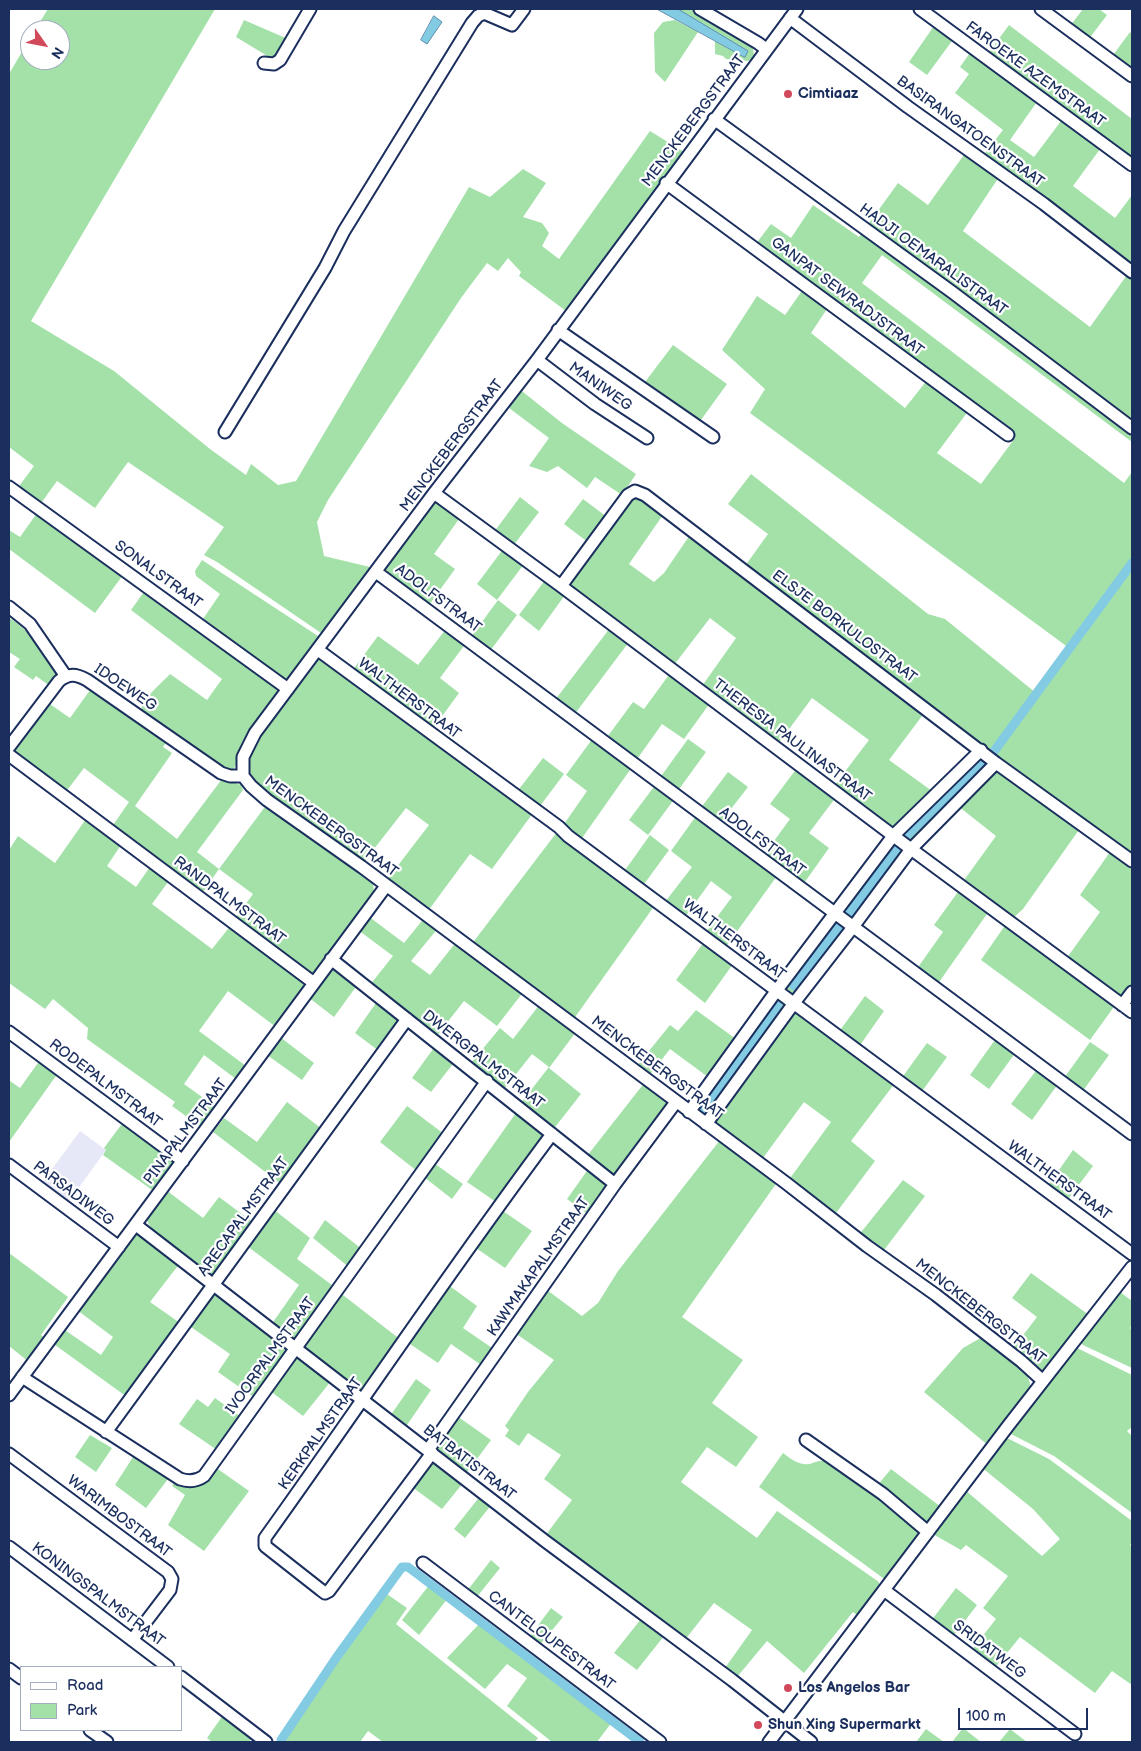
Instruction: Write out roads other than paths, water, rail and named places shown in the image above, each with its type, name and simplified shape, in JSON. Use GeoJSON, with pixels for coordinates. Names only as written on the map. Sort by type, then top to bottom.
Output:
{"type":"FeatureCollection","features":[{"type":"Feature","properties":{"kind":"street"},"geometry":{"type":"LineString","coordinates":[[264,63],[269,65],[280,60],[310,9]]}},
{"type":"Feature","properties":{"kind":"street"},"geometry":{"type":"LineString","coordinates":[[225,432],[310,293],[344,231],[472,23],[478,16],[484,13],[512,25],[524,9]]}},
{"type":"Feature","properties":{"kind":"street"},"geometry":{"type":"LineString","coordinates":[[700,9],[766,49]]}},
{"type":"Feature","properties":{"kind":"street","name":"FAROEKE AZEMSTRAAT"},"geometry":{"type":"LineString","coordinates":[[920,9],[1132,165]]}},
{"type":"Feature","properties":{"kind":"street"},"geometry":{"type":"LineString","coordinates":[[1041,9],[1132,76]]}},
{"type":"Feature","properties":{"kind":"street","name":"MENCKEBERGSTRAAT"},"geometry":{"type":"LineString","coordinates":[[793,14],[537,360],[434,493],[255,733],[243,758],[243,776],[251,786],[268,800],[786,1182],[867,1246],[1021,1361],[1043,1381]]}},
{"type":"Feature","properties":{"kind":"street","name":"BASIRANGATOENSTRAAT"},"geometry":{"type":"LineString","coordinates":[[793,14],[915,112],[1044,204],[1132,272]]}},
{"type":"Feature","properties":{"kind":"street","name":"HADJI OEMARALISTRAAT"},"geometry":{"type":"LineString","coordinates":[[714,119],[952,292],[1132,428]]}},
{"type":"Feature","properties":{"kind":"street","name":"GANPAT SEWRADJSTRAAT"},"geometry":{"type":"LineString","coordinates":[[666,184],[1008,436]]}},
{"type":"Feature","properties":{"kind":"street"},"geometry":{"type":"LineString","coordinates":[[558,330],[713,437]]}},
{"type":"Feature","properties":{"kind":"street","name":"MANIWEG"},"geometry":{"type":"LineString","coordinates":[[537,360],[595,404],[647,438]]}},
{"type":"Feature","properties":{"kind":"street","name":"SONALSTRAAT"},"geometry":{"type":"LineString","coordinates":[[9,487],[288,689]]}},
{"type":"Feature","properties":{"kind":"street","name":"ELSJE BORKULOSTRAAT"},"geometry":{"type":"LineString","coordinates":[[561,586],[618,506],[628,495],[635,491],[645,495],[730,558],[996,763],[1132,861]]}},
{"type":"Feature","properties":{"kind":"street","name":"THERESIA PAULINASTRAAT"},"geometry":{"type":"LineString","coordinates":[[434,493],[1132,1012]]}},
{"type":"Feature","properties":{"kind":"street","name":"ADOLFSTRAAT"},"geometry":{"type":"LineString","coordinates":[[376,572],[1132,1134]]}},
{"type":"Feature","properties":{"kind":"street"},"geometry":{"type":"LineString","coordinates":[[9,607],[30,624],[65,676],[48,694],[9,747]]}},
{"type":"Feature","properties":{"kind":"street","name":"WALTHERSTRAAT"},"geometry":{"type":"LineString","coordinates":[[318,650],[777,990],[837,1037],[1132,1254]]}},
{"type":"Feature","properties":{"kind":"street","name":"IDOEWEG"},"geometry":{"type":"LineString","coordinates":[[65,676],[76,675],[88,680],[221,773],[230,776],[243,776]]}},
{"type":"Feature","properties":{"kind":"street"},"geometry":{"type":"LineString","coordinates":[[689,1112],[777,990],[893,836],[981,750]]}},
{"type":"Feature","properties":{"kind":"street","name":"RANDPALMSTRAAT"},"geometry":{"type":"LineString","coordinates":[[9,755],[314,983]]}},
{"type":"Feature","properties":{"kind":"street"},"geometry":{"type":"LineString","coordinates":[[706,1124],[794,1003],[911,849],[996,763]]}},
{"type":"Feature","properties":{"kind":"street","name":"PINAPALMSTRAAT"},"geometry":{"type":"LineString","coordinates":[[9,1396],[386,886]]}},
{"type":"Feature","properties":{"kind":"street","name":"DWERGPALMSTRAAT"},"geometry":{"type":"LineString","coordinates":[[331,960],[487,1081],[615,1184]]}},
{"type":"Feature","properties":{"kind":"street"},"geometry":{"type":"LineString","coordinates":[[1122,1005],[1132,992]]}},
{"type":"Feature","properties":{"kind":"street","name":"ARECAPALMSTRAAT"},"geometry":{"type":"LineString","coordinates":[[106,1432],[407,1019]]}},
{"type":"Feature","properties":{"kind":"street","name":"RODEPALMSTRAAT"},"geometry":{"type":"LineString","coordinates":[[9,1032],[183,1161]]}},
{"type":"Feature","properties":{"kind":"street","name":"IVOORPALMSTRAAT"},"geometry":{"type":"LineString","coordinates":[[22,1377],[180,1478],[191,1481],[200,1479],[487,1081]]}},
{"type":"Feature","properties":{"kind":"street","name":"KAWMAKAPALMSTRAAT"},"geometry":{"type":"LineString","coordinates":[[430,1452],[615,1184],[676,1102]]}},
{"type":"Feature","properties":{"kind":"street","name":"KERKPALMSTRAAT"},"geometry":{"type":"LineString","coordinates":[[430,1452],[329,1591],[325,1593],[267,1549],[264,1544],[265,1538],[364,1400],[393,1355],[552,1134]]}},
{"type":"Feature","properties":{"kind":"street","name":"PARSADIWEG"},"geometry":{"type":"LineString","coordinates":[[9,1165],[119,1247]]}},
{"type":"Feature","properties":{"kind":"street","name":"BATBATISTRAAT"},"geometry":{"type":"LineString","coordinates":[[136,1225],[545,1541],[732,1680],[810,1742]]}},
{"type":"Feature","properties":{"kind":"street"},"geometry":{"type":"LineString","coordinates":[[769,1742],[1132,1267]]}},
{"type":"Feature","properties":{"kind":"street"},"geometry":{"type":"LineString","coordinates":[[806,1440],[883,1494],[928,1532]]}},
{"type":"Feature","properties":{"kind":"street","name":"WARIMBOSTRAAT"},"geometry":{"type":"LineString","coordinates":[[9,1454],[168,1572],[172,1579],[170,1590],[132,1640]]}},
{"type":"Feature","properties":{"kind":"street","name":"KONINGSPALMSTRAAT"},"geometry":{"type":"LineString","coordinates":[[9,1547],[167,1666]]}},
{"type":"Feature","properties":{"kind":"street","name":"CANTELOUPESTRAAT"},"geometry":{"type":"LineString","coordinates":[[423,1563],[660,1742]]}},
{"type":"Feature","properties":{"kind":"street","name":"SRIDATWEG"},"geometry":{"type":"LineString","coordinates":[[884,1590],[1076,1734]]}},
{"type":"Feature","properties":{"kind":"street"},"geometry":{"type":"LineString","coordinates":[[9,1669],[20,1677]]}},
{"type":"Feature","properties":{"kind":"street"},"geometry":{"type":"LineString","coordinates":[[182,1678],[258,1740]]}},
{"type":"Feature","properties":{"kind":"street"},"geometry":{"type":"LineString","coordinates":[[91,1731],[107,1742]]}},
{"type":"Feature","properties":{"kind":"water"},"geometry":{"type":"Polygon","coordinates":[[[657,9],[678,9],[748,51],[745,57],[657,9]]]}},
{"type":"Feature","properties":{"kind":"water"},"geometry":{"type":"Polygon","coordinates":[[[434,16],[442,22],[427,44],[421,40],[434,16]]]}},
{"type":"Feature","properties":{"kind":"waterway"},"geometry":{"type":"LineString","coordinates":[[995,750],[1132,563]]}},
{"type":"Feature","properties":{"kind":"waterway"},"geometry":{"type":"LineString","coordinates":[[905,837],[981,765]]}},
{"type":"Feature","properties":{"kind":"waterway"},"geometry":{"type":"LineString","coordinates":[[849,914],[897,848]]}},
{"type":"Feature","properties":{"kind":"waterway"},"geometry":{"type":"LineString","coordinates":[[794,986],[839,926]]}},
{"type":"Feature","properties":{"kind":"waterway"},"geometry":{"type":"LineString","coordinates":[[702,1110],[778,1006]]}},
{"type":"Feature","properties":{"kind":"waterway"},"geometry":{"type":"LineString","coordinates":[[281,1740],[336,1658],[402,1567],[408,1567],[640,1742]]}},
{"type":"Feature","properties":{"kind":"place","name":"Cimtiaaz"},"geometry":{"type":"Point","coordinates":[788,94]}},
{"type":"Feature","properties":{"kind":"place","name":"Los Angelos Bar"},"geometry":{"type":"Point","coordinates":[788,1688]}},
{"type":"Feature","properties":{"kind":"place","name":"Shun Xing Supermarkt"},"geometry":{"type":"Point","coordinates":[758,1725]}}]}
